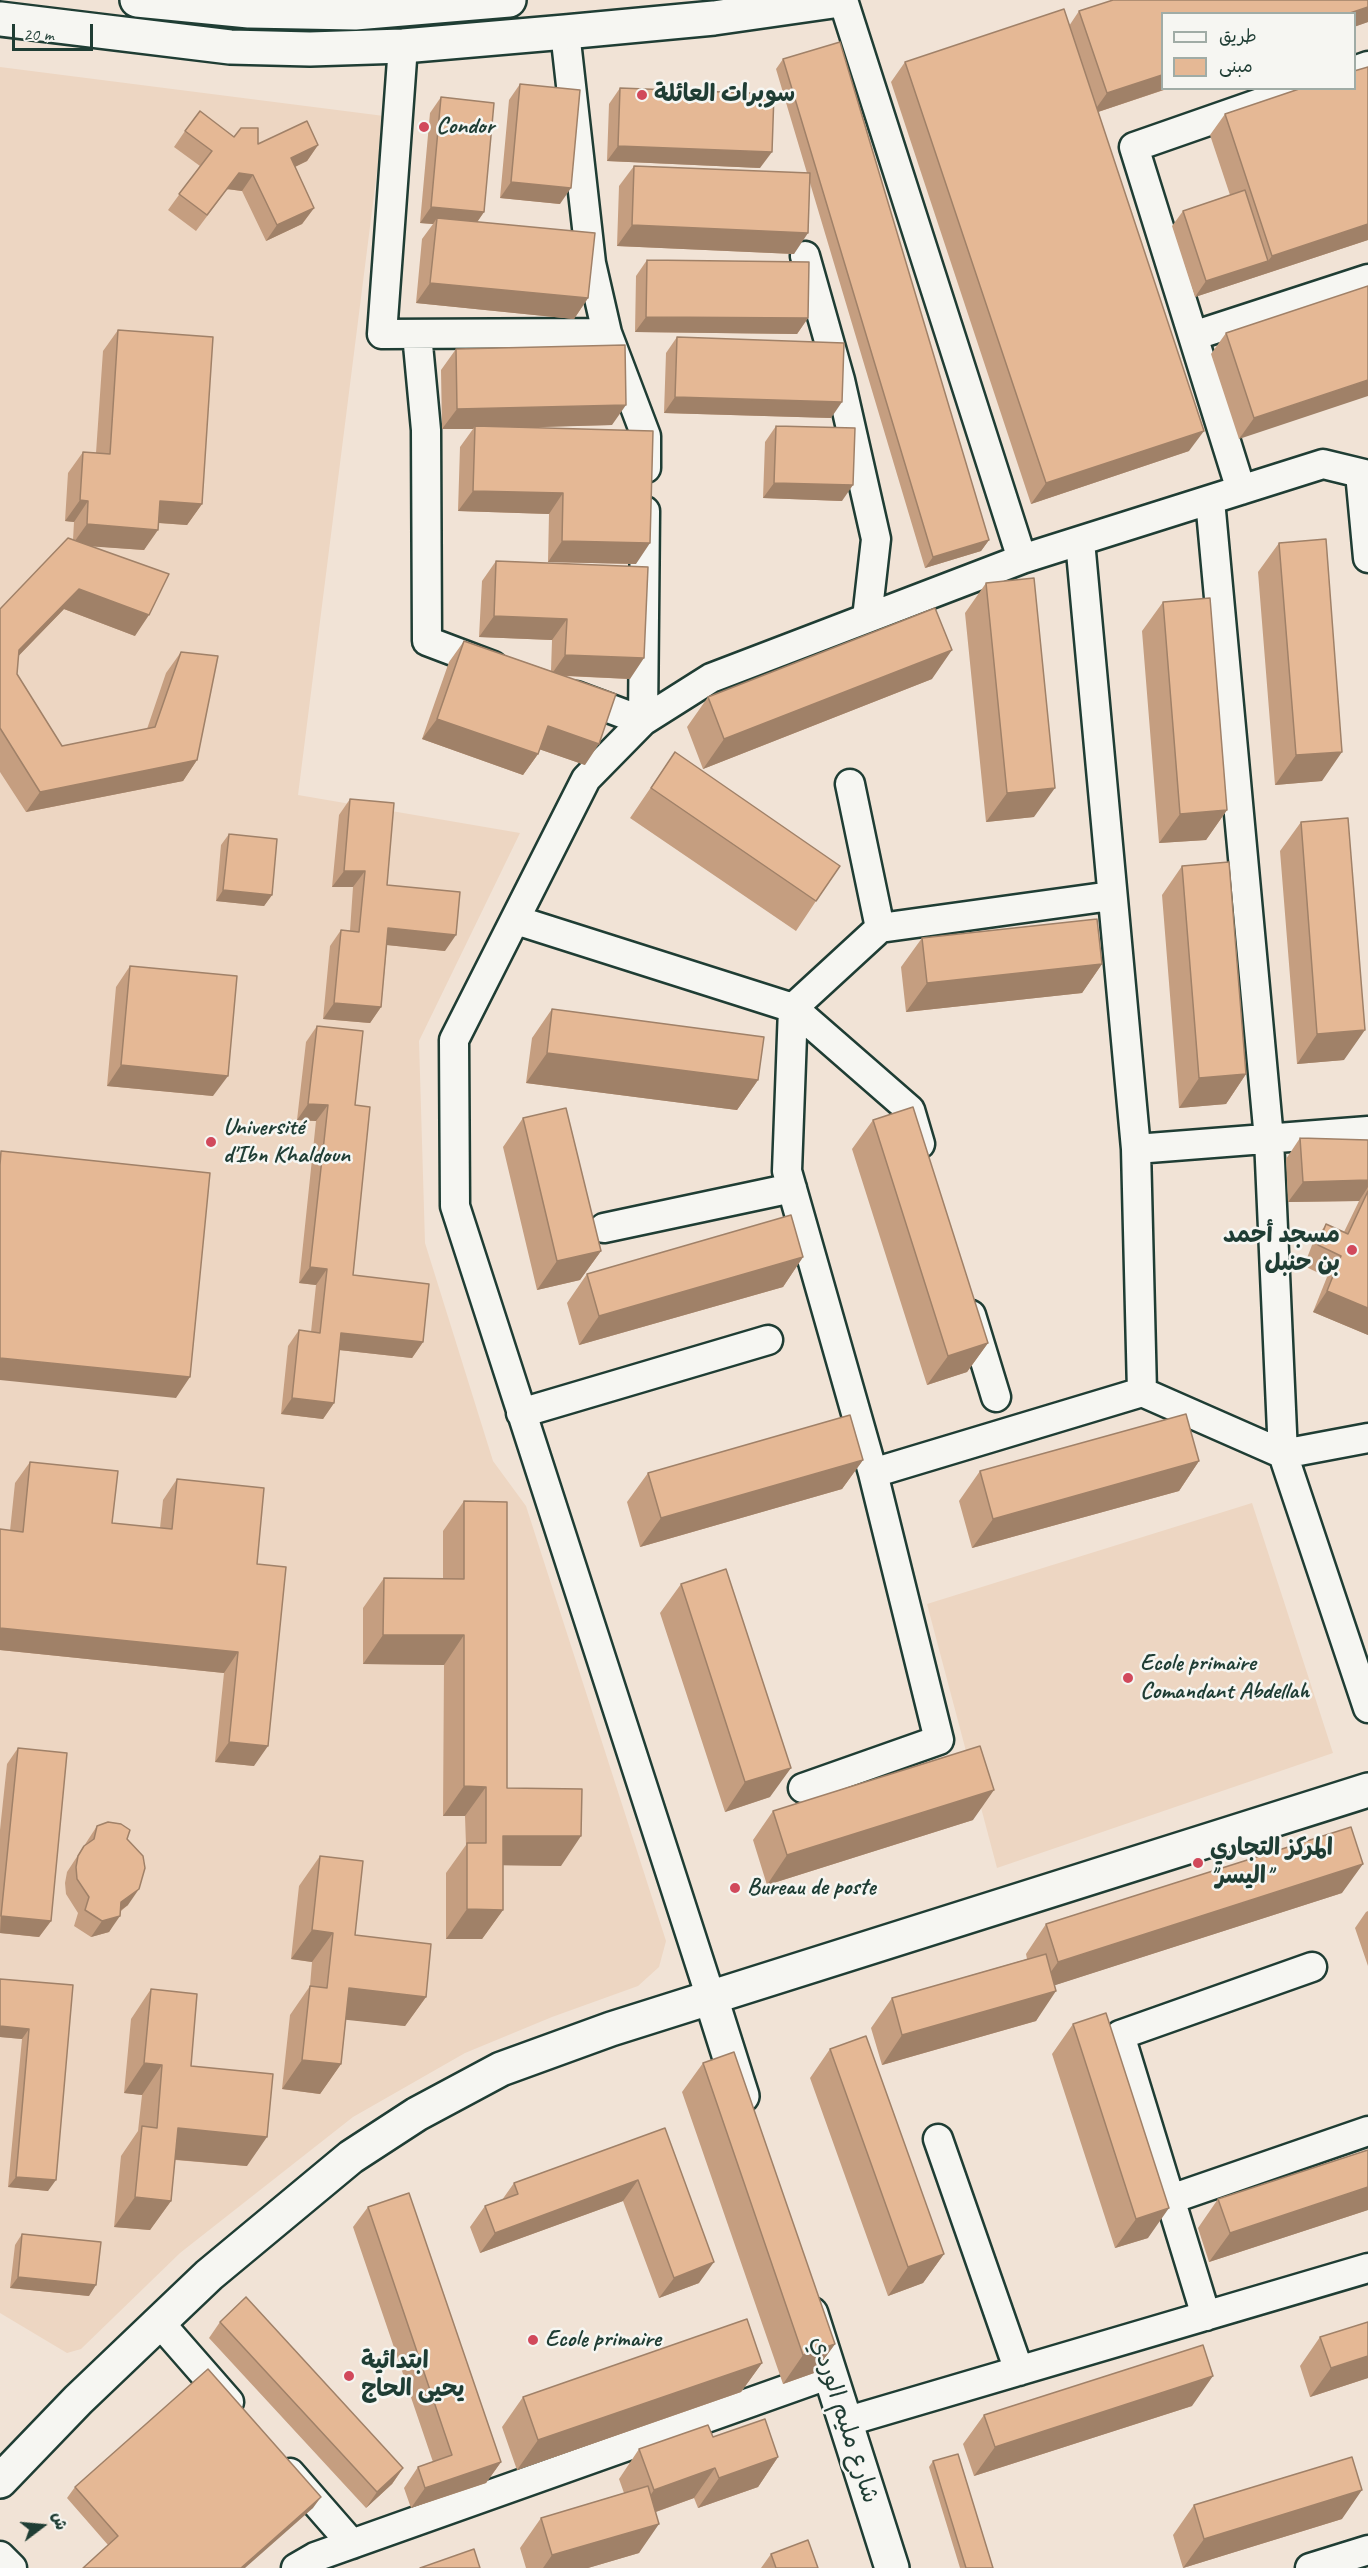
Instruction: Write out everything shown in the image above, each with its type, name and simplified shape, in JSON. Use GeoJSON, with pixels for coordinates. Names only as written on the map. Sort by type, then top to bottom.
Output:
{"type":"FeatureCollection","features":[{"type":"Feature","properties":{"kind":"main road"},"geometry":{"type":"LineString","coordinates":[[137,0],[249,11],[355,13],[509,0]]}},
{"type":"Feature","properties":{"kind":"main road"},"geometry":{"type":"LineString","coordinates":[[0,19],[231,47],[310,49],[403,46],[565,32],[714,18],[841,0]]}},
{"type":"Feature","properties":{"kind":"main road"},"geometry":{"type":"LineString","coordinates":[[0,2481],[78,2400],[209,2275],[351,2157],[417,2114],[501,2069],[610,2029],[1368,1790]]}},
{"type":"Feature","properties":{"kind":"main road"},"geometry":{"type":"LineString","coordinates":[[711,1998],[750,2123]]}},
{"type":"Feature","properties":{"kind":"main road","name":"شارع مليم الوردي"},"geometry":{"type":"LineString","coordinates":[[801,2283],[892,2568]]}},
{"type":"Feature","properties":{"kind":"street"},"geometry":{"type":"LineString","coordinates":[[841,0],[1022,559]]}},
{"type":"Feature","properties":{"kind":"street"},"geometry":{"type":"LineString","coordinates":[[565,32],[591,263],[607,333],[646,436],[643,721]]}},
{"type":"Feature","properties":{"kind":"street"},"geometry":{"type":"LineString","coordinates":[[403,46],[382,334],[607,333]]}},
{"type":"Feature","properties":{"kind":"street"},"geometry":{"type":"LineString","coordinates":[[1241,490],[1134,147],[1297,90]]}},
{"type":"Feature","properties":{"kind":"street"},"geometry":{"type":"LineString","coordinates":[[805,256],[840,380],[876,539],[867,618]]}},
{"type":"Feature","properties":{"kind":"street"},"geometry":{"type":"LineString","coordinates":[[1193,336],[1368,279]]}},
{"type":"Feature","properties":{"kind":"street"},"geometry":{"type":"LineString","coordinates":[[417,334],[426,430],[427,641],[513,673]]}},
{"type":"Feature","properties":{"kind":"street"},"geometry":{"type":"LineString","coordinates":[[711,1998],[455,1206],[454,1040],[586,779],[643,721],[711,678],[1022,559],[1323,464],[1364,474],[1368,558]]}},
{"type":"Feature","properties":{"kind":"street"},"geometry":{"type":"LineString","coordinates":[[1210,500],[1269,1139],[1283,1455],[1368,1708]]}},
{"type":"Feature","properties":{"kind":"street"},"geometry":{"type":"LineString","coordinates":[[1080,541],[1136,1149],[1142,1392]]}},
{"type":"Feature","properties":{"kind":"street"},"geometry":{"type":"LineString","coordinates":[[556,689],[643,721]]}},
{"type":"Feature","properties":{"kind":"street"},"geometry":{"type":"LineString","coordinates":[[850,784],[879,928]]}},
{"type":"Feature","properties":{"kind":"street"},"geometry":{"type":"LineString","coordinates":[[803,1788],[939,1740],[873,1473],[788,1170],[793,1008],[879,928],[1111,896]]}},
{"type":"Feature","properties":{"kind":"street"},"geometry":{"type":"LineString","coordinates":[[516,920],[793,1008],[910,1110],[927,1167]]}},
{"type":"Feature","properties":{"kind":"street"},"geometry":{"type":"LineString","coordinates":[[1136,1149],[1368,1131]]}},
{"type":"Feature","properties":{"kind":"street"},"geometry":{"type":"LineString","coordinates":[[604,1228],[792,1188]]}},
{"type":"Feature","properties":{"kind":"street"},"geometry":{"type":"LineString","coordinates":[[965,1294],[996,1397]]}},
{"type":"Feature","properties":{"kind":"street"},"geometry":{"type":"LineString","coordinates":[[521,1413],[768,1340]]}},
{"type":"Feature","properties":{"kind":"street"},"geometry":{"type":"LineString","coordinates":[[873,1473],[1142,1392],[1283,1455],[1368,1438]]}},
{"type":"Feature","properties":{"kind":"street"},"geometry":{"type":"LineString","coordinates":[[1206,2316],[1120,2035],[1312,1967]]}},
{"type":"Feature","properties":{"kind":"street"},"geometry":{"type":"LineString","coordinates":[[1171,2199],[1368,2131]]}},
{"type":"Feature","properties":{"kind":"street"},"geometry":{"type":"LineString","coordinates":[[938,2139],[1019,2371]]}},
{"type":"Feature","properties":{"kind":"street"},"geometry":{"type":"LineString","coordinates":[[845,2422],[1368,2268]]}},
{"type":"Feature","properties":{"kind":"street"},"geometry":{"type":"LineString","coordinates":[[159,2322],[244,2420]]}},
{"type":"Feature","properties":{"kind":"street"},"geometry":{"type":"LineString","coordinates":[[296,2568],[315,2557],[830,2374]]}},
{"type":"Feature","properties":{"kind":"street"},"geometry":{"type":"LineString","coordinates":[[275,2455],[352,2544]]}},
{"type":"Feature","properties":{"kind":"street"},"geometry":{"type":"LineString","coordinates":[[1310,2568],[1368,2550]]}},
{"type":"Feature","properties":{"kind":"street"},"geometry":{"type":"LineString","coordinates":[[0,2556],[12,2568]]}},
{"type":"Feature","properties":{"kind":"shaded area","name":"Université d'Ibn Khaldoun"},"geometry":{"type":"Polygon","coordinates":[[[0,67],[384,116],[298,795],[520,833],[419,1041],[425,1243],[493,1461],[526,1506],[666,1941],[659,1967],[638,1986],[552,2017],[465,2053],[353,2117],[180,2253],[81,2349],[67,2353],[0,2313],[0,67]]]}},
{"type":"Feature","properties":{"kind":"shaded area","name":"Ecole primaire Comandant Abdellah"},"geometry":{"type":"Polygon","coordinates":[[[1252,1503],[1333,1753],[997,1868],[927,1604],[1252,1503]]]}},
{"type":"Feature","properties":{"kind":"building"},"geometry":{"type":"Polygon","coordinates":[[[1113,0],[1368,0],[1368,7],[1353,12],[1161,12],[1161,75],[1107,93],[1079,11],[1113,0]]]}},
{"type":"Feature","properties":{"kind":"building"},"geometry":{"type":"Polygon","coordinates":[[[1064,9],[1204,431],[1046,483],[905,62],[1064,9]]]}},
{"type":"Feature","properties":{"kind":"building"},"geometry":{"type":"Polygon","coordinates":[[[840,42],[989,540],[933,557],[783,59],[840,42]]]}},
{"type":"Feature","properties":{"kind":"building"},"geometry":{"type":"Polygon","coordinates":[[[1368,67],[1368,224],[1272,256],[1225,114],[1296,90],[1356,90],[1356,70],[1368,67]]]}},
{"type":"Feature","properties":{"kind":"building"},"geometry":{"type":"Polygon","coordinates":[[[520,84],[580,90],[571,188],[511,182],[520,84]]]}},
{"type":"Feature","properties":{"kind":"building"},"geometry":{"type":"Polygon","coordinates":[[[620,88],[774,94],[772,152],[618,146],[620,88]]]}},
{"type":"Feature","properties":{"kind":"building"},"geometry":{"type":"Polygon","coordinates":[[[441,97],[494,103],[484,212],[431,207],[441,97]]]}},
{"type":"Feature","properties":{"kind":"building"},"geometry":{"type":"Polygon","coordinates":[[[200,111],[234,137],[241,128],[258,128],[258,144],[307,121],[318,145],[291,158],[314,208],[277,225],[253,175],[239,173],[207,215],[179,194],[212,151],[185,131],[200,111]]]}},
{"type":"Feature","properties":{"kind":"building"},"geometry":{"type":"Polygon","coordinates":[[[634,166],[810,173],[808,233],[632,225],[634,166]]]}},
{"type":"Feature","properties":{"kind":"building"},"geometry":{"type":"Polygon","coordinates":[[[1245,190],[1268,261],[1206,281],[1183,211],[1245,190]]]}},
{"type":"Feature","properties":{"kind":"building"},"geometry":{"type":"Polygon","coordinates":[[[437,218],[595,233],[588,298],[430,283],[437,218]]]}},
{"type":"Feature","properties":{"kind":"building"},"geometry":{"type":"Polygon","coordinates":[[[647,260],[809,262],[808,318],[646,317],[647,260]]]}},
{"type":"Feature","properties":{"kind":"building"},"geometry":{"type":"Polygon","coordinates":[[[1368,286],[1368,380],[1254,418],[1226,333],[1368,286]]]}},
{"type":"Feature","properties":{"kind":"building"},"geometry":{"type":"Polygon","coordinates":[[[118,330],[213,337],[202,504],[160,501],[158,530],[87,524],[88,501],[80,500],[83,452],[110,454],[118,330]]]}},
{"type":"Feature","properties":{"kind":"building"},"geometry":{"type":"Polygon","coordinates":[[[677,337],[844,343],[842,402],[675,397],[677,337]]]}},
{"type":"Feature","properties":{"kind":"building"},"geometry":{"type":"Polygon","coordinates":[[[625,345],[626,405],[457,409],[456,349],[625,345]]]}},
{"type":"Feature","properties":{"kind":"building"},"geometry":{"type":"Polygon","coordinates":[[[475,426],[653,431],[650,543],[562,541],[563,493],[473,491],[475,426]]]}},
{"type":"Feature","properties":{"kind":"building"},"geometry":{"type":"Polygon","coordinates":[[[776,426],[855,428],[853,485],[774,483],[776,426]]]}},
{"type":"Feature","properties":{"kind":"building"},"geometry":{"type":"Polygon","coordinates":[[[68,538],[169,574],[149,615],[79,589],[19,650],[17,674],[62,746],[155,727],[181,652],[218,656],[197,760],[40,792],[0,728],[0,609],[68,538]]]}},
{"type":"Feature","properties":{"kind":"building"},"geometry":{"type":"Polygon","coordinates":[[[1326,539],[1342,752],[1296,755],[1279,543],[1326,539]]]}},
{"type":"Feature","properties":{"kind":"building"},"geometry":{"type":"Polygon","coordinates":[[[496,561],[648,567],[644,658],[565,655],[567,619],[494,616],[496,561]]]}},
{"type":"Feature","properties":{"kind":"building"},"geometry":{"type":"Polygon","coordinates":[[[1034,578],[1055,788],[1007,793],[986,583],[1034,578]]]}},
{"type":"Feature","properties":{"kind":"building"},"geometry":{"type":"Polygon","coordinates":[[[1210,598],[1227,810],[1180,814],[1163,602],[1210,598]]]}},
{"type":"Feature","properties":{"kind":"building"},"geometry":{"type":"Polygon","coordinates":[[[935,608],[952,650],[724,739],[708,697],[935,608]]]}},
{"type":"Feature","properties":{"kind":"building"},"geometry":{"type":"Polygon","coordinates":[[[464,641],[616,694],[599,744],[548,726],[538,754],[437,719],[464,641]]]}},
{"type":"Feature","properties":{"kind":"building"},"geometry":{"type":"Polygon","coordinates":[[[675,752],[840,866],[816,901],[651,788],[675,752]]]}},
{"type":"Feature","properties":{"kind":"building"},"geometry":{"type":"Polygon","coordinates":[[[350,799],[394,803],[387,885],[460,892],[456,935],[388,928],[381,1007],[334,1003],[341,930],[359,932],[365,871],[344,871],[350,799]]]}},
{"type":"Feature","properties":{"kind":"building"},"geometry":{"type":"Polygon","coordinates":[[[1348,818],[1365,1030],[1317,1034],[1301,822],[1348,818]]]}},
{"type":"Feature","properties":{"kind":"building"},"geometry":{"type":"Polygon","coordinates":[[[229,834],[277,839],[272,895],[223,890],[229,834]]]}},
{"type":"Feature","properties":{"kind":"building"},"geometry":{"type":"Polygon","coordinates":[[[1229,862],[1246,1074],[1199,1078],[1182,866],[1229,862]]]}},
{"type":"Feature","properties":{"kind":"building"},"geometry":{"type":"Polygon","coordinates":[[[1097,919],[1102,964],[927,983],[922,938],[1097,919]]]}},
{"type":"Feature","properties":{"kind":"building"},"geometry":{"type":"Polygon","coordinates":[[[130,966],[237,976],[228,1076],[121,1065],[130,966]]]}},
{"type":"Feature","properties":{"kind":"building"},"geometry":{"type":"Polygon","coordinates":[[[552,1009],[764,1037],[758,1080],[547,1053],[552,1009]]]}},
{"type":"Feature","properties":{"kind":"building"},"geometry":{"type":"Polygon","coordinates":[[[317,1026],[363,1031],[355,1105],[370,1107],[353,1275],[429,1284],[423,1342],[341,1333],[334,1403],[292,1398],[299,1330],[320,1333],[327,1269],[310,1267],[328,1105],[308,1104],[317,1026]]]}},
{"type":"Feature","properties":{"kind":"building"},"geometry":{"type":"Polygon","coordinates":[[[913,1107],[988,1343],[948,1356],[873,1120],[913,1107]]]}},
{"type":"Feature","properties":{"kind":"building"},"geometry":{"type":"Polygon","coordinates":[[[566,1108],[601,1251],[557,1261],[523,1118],[566,1108]]]}},
{"type":"Feature","properties":{"kind":"building"},"geometry":{"type":"Polygon","coordinates":[[[1300,1138],[1368,1140],[1368,1180],[1303,1182],[1300,1138]]]}},
{"type":"Feature","properties":{"kind":"building"},"geometry":{"type":"Polygon","coordinates":[[[1,1151],[210,1173],[190,1377],[0,1358],[1,1151]]]}},
{"type":"Feature","properties":{"kind":"building"},"geometry":{"type":"Polygon","coordinates":[[[1368,1191],[1368,1308],[1327,1291],[1341,1256],[1318,1245],[1326,1224],[1348,1234],[1368,1191]]]}},
{"type":"Feature","properties":{"kind":"building"},"geometry":{"type":"Polygon","coordinates":[[[791,1215],[803,1257],[599,1316],[587,1274],[791,1215]]]}},
{"type":"Feature","properties":{"kind":"building"},"geometry":{"type":"Polygon","coordinates":[[[1186,1414],[1199,1461],[993,1519],[980,1471],[1186,1414]]]}},
{"type":"Feature","properties":{"kind":"building"},"geometry":{"type":"Polygon","coordinates":[[[850,1415],[863,1460],[661,1518],[648,1473],[850,1415]]]}},
{"type":"Feature","properties":{"kind":"building"},"geometry":{"type":"Polygon","coordinates":[[[30,1462],[118,1471],[112,1523],[172,1529],[177,1479],[264,1488],[257,1564],[286,1567],[268,1746],[229,1742],[238,1652],[0,1628],[0,1529],[23,1532],[30,1462]]]}},
{"type":"Feature","properties":{"kind":"building"},"geometry":{"type":"Polygon","coordinates":[[[464,1501],[507,1502],[507,1788],[582,1789],[581,1836],[503,1836],[503,1910],[467,1909],[467,1843],[486,1843],[486,1787],[464,1786],[464,1635],[383,1635],[384,1578],[464,1579],[464,1501]]]}},
{"type":"Feature","properties":{"kind":"building"},"geometry":{"type":"Polygon","coordinates":[[[726,1569],[791,1768],[745,1782],[681,1584],[726,1569]]]}},
{"type":"Feature","properties":{"kind":"building"},"geometry":{"type":"Polygon","coordinates":[[[980,1746],[994,1790],[787,1855],[773,1811],[980,1746]]]}},
{"type":"Feature","properties":{"kind":"building"},"geometry":{"type":"Polygon","coordinates":[[[18,1748],[67,1753],[51,1921],[1,1916],[18,1748]]]}},
{"type":"Feature","properties":{"kind":"building"},"geometry":{"type":"Polygon","coordinates":[[[108,1822],[121,1824],[130,1830],[127,1839],[143,1856],[145,1868],[139,1889],[121,1902],[120,1916],[102,1921],[85,1910],[89,1897],[77,1879],[76,1867],[78,1856],[84,1846],[94,1839],[97,1826],[108,1822]]]}},
{"type":"Feature","properties":{"kind":"building"},"geometry":{"type":"Polygon","coordinates":[[[1351,1827],[1363,1864],[1058,1962],[1046,1924],[1351,1827]]]}},
{"type":"Feature","properties":{"kind":"building"},"geometry":{"type":"Polygon","coordinates":[[[320,1856],[363,1861],[355,1935],[431,1944],[426,1997],[349,1988],[341,2064],[302,2060],[310,1986],[327,1988],[333,1933],[312,1930],[320,1856]]]}},
{"type":"Feature","properties":{"kind":"building"},"geometry":{"type":"Polygon","coordinates":[[[1046,1954],[1056,1991],[902,2035],[892,1998],[1046,1954]]]}},
{"type":"Feature","properties":{"kind":"building"},"geometry":{"type":"Polygon","coordinates":[[[0,1979],[73,1985],[56,2180],[16,2177],[29,2029],[0,2026],[0,1979]]]}},
{"type":"Feature","properties":{"kind":"building"},"geometry":{"type":"Polygon","coordinates":[[[151,1989],[197,1994],[191,2066],[273,2074],[267,2137],[178,2128],[171,2201],[135,2197],[142,2126],[157,2128],[162,2065],[144,2063],[151,1989]]]}},
{"type":"Feature","properties":{"kind":"building"},"geometry":{"type":"Polygon","coordinates":[[[1106,2013],[1169,2208],[1136,2219],[1073,2024],[1106,2013]]]}},
{"type":"Feature","properties":{"kind":"building"},"geometry":{"type":"Polygon","coordinates":[[[866,2036],[944,2254],[908,2267],[830,2049],[866,2036]]]}},
{"type":"Feature","properties":{"kind":"building"},"geometry":{"type":"Polygon","coordinates":[[[734,2052],[835,2344],[803,2355],[703,2063],[734,2052]]]}},
{"type":"Feature","properties":{"kind":"building"},"geometry":{"type":"Polygon","coordinates":[[[665,2128],[714,2262],[674,2278],[638,2180],[495,2233],[485,2206],[518,2194],[514,2183],[665,2128]]]}},
{"type":"Feature","properties":{"kind":"building"},"geometry":{"type":"Polygon","coordinates":[[[1368,2150],[1368,2187],[1230,2233],[1218,2199],[1368,2150]]]}},
{"type":"Feature","properties":{"kind":"building"},"geometry":{"type":"Polygon","coordinates":[[[409,2193],[501,2462],[425,2488],[418,2467],[452,2455],[368,2207],[409,2193]]]}},
{"type":"Feature","properties":{"kind":"building"},"geometry":{"type":"Polygon","coordinates":[[[22,2234],[101,2242],[96,2285],[18,2277],[22,2234]]]}},
{"type":"Feature","properties":{"kind":"building"},"geometry":{"type":"Polygon","coordinates":[[[246,2297],[403,2468],[377,2492],[220,2322],[246,2297]]]}},
{"type":"Feature","properties":{"kind":"building"},"geometry":{"type":"Polygon","coordinates":[[[747,2319],[762,2363],[538,2440],[523,2397],[747,2319]]]}},
{"type":"Feature","properties":{"kind":"building"},"geometry":{"type":"Polygon","coordinates":[[[1368,2322],[1368,2356],[1331,2368],[1320,2337],[1368,2322]]]}},
{"type":"Feature","properties":{"kind":"building"},"geometry":{"type":"Polygon","coordinates":[[[1203,2345],[1213,2376],[995,2447],[984,2415],[1203,2345]]]}},
{"type":"Feature","properties":{"kind":"building"},"geometry":{"type":"Polygon","coordinates":[[[208,2369],[321,2497],[241,2568],[83,2568],[118,2536],[75,2487],[208,2369]]]}},
{"type":"Feature","properties":{"kind":"building"},"geometry":{"type":"Polygon","coordinates":[[[765,2419],[778,2457],[719,2478],[715,2468],[654,2490],[639,2449],[708,2425],[713,2437],[765,2419]]]}},
{"type":"Feature","properties":{"kind":"building"},"geometry":{"type":"Polygon","coordinates":[[[958,2454],[993,2568],[966,2568],[933,2461],[958,2454]]]}},
{"type":"Feature","properties":{"kind":"building"},"geometry":{"type":"Polygon","coordinates":[[[1352,2457],[1362,2490],[1204,2539],[1194,2505],[1352,2457]]]}},
{"type":"Feature","properties":{"kind":"building"},"geometry":{"type":"Polygon","coordinates":[[[648,2486],[659,2524],[552,2555],[541,2518],[648,2486]]]}},
{"type":"Feature","properties":{"kind":"building"},"geometry":{"type":"Polygon","coordinates":[[[808,2540],[818,2568],[776,2568],[771,2554],[808,2540]]]}},
{"type":"Feature","properties":{"kind":"building"},"geometry":{"type":"Polygon","coordinates":[[[474,2549],[480,2568],[420,2568],[474,2549]]]}},
{"type":"Feature","properties":{"kind":"place","name":"سوبرات العائلة"},"geometry":{"type":"Point","coordinates":[642,95]}},
{"type":"Feature","properties":{"kind":"place","name":"Condor"},"geometry":{"type":"Point","coordinates":[424,127]}},
{"type":"Feature","properties":{"kind":"place","name":"Université d'Ibn Khaldoun"},"geometry":{"type":"Point","coordinates":[211,1142]}},
{"type":"Feature","properties":{"kind":"place","name":"مسجد أحمد بن حنبل"},"geometry":{"type":"Point","coordinates":[1352,1250]}},
{"type":"Feature","properties":{"kind":"place","name":"Ecole primaire Comandant Abdellah"},"geometry":{"type":"Point","coordinates":[1128,1678]}},
{"type":"Feature","properties":{"kind":"place","name":"المركز التجاري \"اليسر\""},"geometry":{"type":"Point","coordinates":[1198,1863]}},
{"type":"Feature","properties":{"kind":"place","name":"Bureau de poste"},"geometry":{"type":"Point","coordinates":[735,1888]}},
{"type":"Feature","properties":{"kind":"place","name":"Ecole primaire"},"geometry":{"type":"Point","coordinates":[533,2340]}},
{"type":"Feature","properties":{"kind":"place","name":"ابتدائية يحيى الحاج"},"geometry":{"type":"Point","coordinates":[349,2376]}}]}
